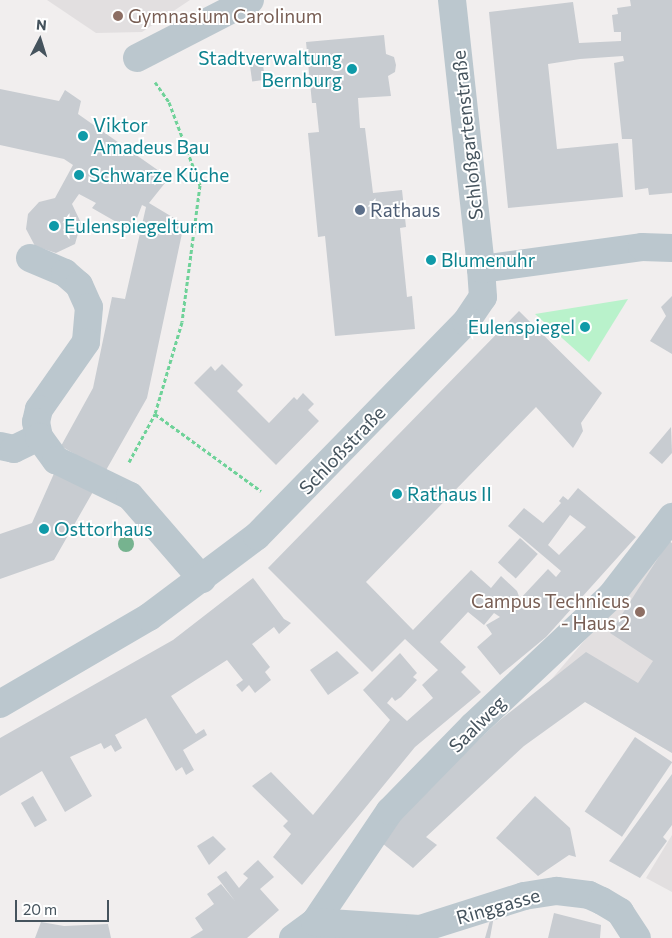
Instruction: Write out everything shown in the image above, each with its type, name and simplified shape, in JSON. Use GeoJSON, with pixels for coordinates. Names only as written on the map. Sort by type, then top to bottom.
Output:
{"type":"FeatureCollection","features":[{"type":"Feature","properties":{"kind":"street"},"geometry":{"type":"LineString","coordinates":[[137,58],[250,0]]}},
{"type":"Feature","properties":{"kind":"street","name":"Schloßgartenstraße"},"geometry":{"type":"LineString","coordinates":[[452,0],[481,269]]}},
{"type":"Feature","properties":{"kind":"street"},"geometry":{"type":"LineString","coordinates":[[481,269],[642,247],[672,248]]}},
{"type":"Feature","properties":{"kind":"street"},"geometry":{"type":"LineString","coordinates":[[30,258],[65,273],[79,285],[89,307],[86,342],[39,409],[36,422],[39,437],[56,460],[130,496],[202,579]]}},
{"type":"Feature","properties":{"kind":"street","name":"Schloßstraße"},"geometry":{"type":"LineString","coordinates":[[0,704],[96,650],[202,579],[286,509],[466,322],[483,297],[481,269]]}},
{"type":"Feature","properties":{"kind":"street"},"geometry":{"type":"LineString","coordinates":[[0,446],[14,449],[39,437]]}},
{"type":"Feature","properties":{"kind":"street","name":"Saalweg"},"geometry":{"type":"LineString","coordinates":[[293,938],[315,922],[390,812],[473,726],[611,596],[672,518]]}},
{"type":"Feature","properties":{"kind":"street","name":"Ringgasse"},"geometry":{"type":"LineString","coordinates":[[315,922],[420,929],[524,896],[557,891],[589,895],[602,901],[620,912],[637,938]]}},
{"type":"Feature","properties":{"kind":"street"},"geometry":{"type":"LineString","coordinates":[[315,922],[346,938]]}},
{"type":"Feature","properties":{"kind":"path"},"geometry":{"type":"LineString","coordinates":[[115,488],[155,414],[182,322],[200,185],[169,102],[137,58]]}},
{"type":"Feature","properties":{"kind":"path"},"geometry":{"type":"LineString","coordinates":[[155,414],[286,509]]}},
{"type":"Feature","properties":{"kind":"shaded area","name":"Gymnasium Carolinum"},"geometry":{"type":"Polygon","coordinates":[[[47,0],[190,0],[142,32],[96,33],[47,0]]]}},
{"type":"Feature","properties":{"kind":"shaded area","name":"Campus Technicus - Haus 2"},"geometry":{"type":"Polygon","coordinates":[[[669,541],[672,753],[550,681],[669,541]]]}},
{"type":"Feature","properties":{"kind":"shaded area"},"geometry":{"type":"Polygon","coordinates":[[[672,835],[672,892],[646,878],[672,835]]]}},
{"type":"Feature","properties":{"kind":"green space"},"geometry":{"type":"Polygon","coordinates":[[[628,299],[589,362],[535,314],[628,299]]]}},
{"type":"Feature","properties":{"kind":"building"},"geometry":{"type":"Polygon","coordinates":[[[630,0],[672,0],[672,193],[649,195],[648,188],[635,190],[632,139],[622,139],[614,63],[624,61],[623,56],[580,59],[548,64],[557,149],[618,143],[623,197],[508,208],[489,12],[573,2],[579,43],[621,41],[621,32],[614,32],[612,15],[618,14],[617,8],[631,6],[630,0]]]}},
{"type":"Feature","properties":{"kind":"building","name":"Rathaus"},"geometry":{"type":"Polygon","coordinates":[[[384,35],[386,54],[394,57],[396,65],[395,72],[388,76],[391,96],[358,98],[360,128],[365,128],[373,193],[402,190],[406,227],[400,228],[407,297],[412,296],[415,329],[335,336],[325,236],[318,237],[308,133],[319,132],[316,103],[312,103],[306,42],[384,35]]]}},
{"type":"Feature","properties":{"kind":"building"},"geometry":{"type":"Polygon","coordinates":[[[262,58],[265,80],[252,82],[249,60],[262,58]]]}},
{"type":"Feature","properties":{"kind":"building"},"geometry":{"type":"Polygon","coordinates":[[[0,89],[59,101],[65,90],[81,101],[78,114],[169,178],[149,203],[184,224],[147,398],[105,472],[61,446],[93,388],[112,297],[125,299],[146,207],[142,205],[132,231],[92,208],[96,203],[79,194],[72,204],[81,223],[75,244],[56,253],[35,246],[26,229],[28,214],[39,202],[55,198],[73,165],[64,159],[0,145],[0,89]]]}},
{"type":"Feature","properties":{"kind":"building"},"geometry":{"type":"Polygon","coordinates":[[[672,296],[672,354],[650,341],[666,316],[661,307],[672,296]]]}},
{"type":"Feature","properties":{"kind":"building"},"geometry":{"type":"Polygon","coordinates":[[[519,311],[602,393],[581,423],[583,431],[573,448],[536,407],[366,582],[413,630],[471,570],[491,588],[501,576],[517,591],[520,599],[548,569],[556,577],[561,571],[508,526],[524,508],[543,523],[561,503],[559,501],[563,496],[568,500],[578,488],[636,537],[546,637],[500,675],[477,647],[492,634],[486,625],[500,617],[494,613],[484,625],[468,612],[440,642],[466,667],[461,672],[481,692],[415,747],[302,885],[273,857],[291,834],[283,826],[288,821],[252,786],[271,772],[313,815],[390,720],[363,690],[400,653],[417,673],[413,677],[417,680],[401,697],[395,701],[392,697],[387,703],[407,721],[433,698],[422,685],[438,670],[405,639],[372,672],[268,568],[519,311]],[[570,515],[548,545],[559,555],[586,527],[570,515]]]}},
{"type":"Feature","properties":{"kind":"building"},"geometry":{"type":"Polygon","coordinates":[[[222,364],[243,385],[237,391],[269,423],[294,397],[297,400],[303,393],[314,404],[308,410],[319,421],[276,465],[194,383],[211,366],[215,371],[222,364]]]}},
{"type":"Feature","properties":{"kind":"building"},"geometry":{"type":"Polygon","coordinates":[[[671,427],[672,453],[662,464],[649,453],[671,427]]]}},
{"type":"Feature","properties":{"kind":"building","name":"Osttorhaus"},"geometry":{"type":"Polygon","coordinates":[[[56,469],[94,490],[54,560],[0,579],[0,534],[32,523],[56,469]]]}},
{"type":"Feature","properties":{"kind":"building"},"geometry":{"type":"Polygon","coordinates":[[[520,538],[538,554],[516,579],[498,563],[520,538]]]}},
{"type":"Feature","properties":{"kind":"building"},"geometry":{"type":"Polygon","coordinates":[[[669,541],[672,543],[672,753],[585,702],[524,746],[426,837],[437,845],[413,868],[382,843],[400,815],[436,779],[500,720],[586,652],[638,683],[653,661],[610,633],[669,541]]]}},
{"type":"Feature","properties":{"kind":"building"},"geometry":{"type":"Polygon","coordinates":[[[253,578],[284,619],[291,623],[279,634],[274,627],[252,644],[270,667],[265,672],[271,680],[255,693],[249,685],[242,692],[236,685],[243,680],[227,660],[171,696],[196,734],[204,729],[207,735],[183,750],[194,770],[186,775],[182,767],[176,771],[146,718],[115,735],[122,748],[115,752],[111,745],[104,749],[101,743],[70,757],[92,796],[65,812],[42,771],[0,796],[0,738],[173,640],[253,578]]]}},
{"type":"Feature","properties":{"kind":"building"},"geometry":{"type":"Polygon","coordinates":[[[337,651],[359,673],[328,695],[310,670],[337,651]]]}},
{"type":"Feature","properties":{"kind":"building"},"geometry":{"type":"Polygon","coordinates":[[[635,737],[672,763],[622,837],[585,812],[635,737]]]}},
{"type":"Feature","properties":{"kind":"building"},"geometry":{"type":"Polygon","coordinates":[[[672,774],[672,825],[663,837],[667,841],[640,878],[609,861],[672,774]]]}},
{"type":"Feature","properties":{"kind":"building"},"geometry":{"type":"Polygon","coordinates":[[[33,796],[47,820],[35,827],[21,803],[33,796]]]}},
{"type":"Feature","properties":{"kind":"building"},"geometry":{"type":"Polygon","coordinates":[[[535,796],[570,828],[576,857],[569,855],[538,876],[496,838],[535,796]]]}},
{"type":"Feature","properties":{"kind":"building"},"geometry":{"type":"Polygon","coordinates":[[[213,836],[226,849],[209,865],[197,846],[213,836]]]}},
{"type":"Feature","properties":{"kind":"building"},"geometry":{"type":"Polygon","coordinates":[[[258,860],[274,877],[260,889],[279,910],[247,938],[190,938],[203,930],[195,918],[214,904],[207,894],[221,884],[235,901],[217,877],[226,871],[239,888],[248,878],[243,874],[258,860]]]}},
{"type":"Feature","properties":{"kind":"building"},"geometry":{"type":"Polygon","coordinates":[[[554,913],[601,925],[600,938],[548,938],[554,913]]]}},
{"type":"Feature","properties":{"kind":"building"},"geometry":{"type":"Polygon","coordinates":[[[494,916],[490,938],[485,938],[491,917],[494,916]]]}},
{"type":"Feature","properties":{"kind":"building"},"geometry":{"type":"Polygon","coordinates":[[[41,922],[64,926],[108,924],[111,938],[35,938],[41,922]]]}},
{"type":"Feature","properties":{"kind":"place","name":"Gymnasium Carolinum"},"geometry":{"type":"Point","coordinates":[118,16]}},
{"type":"Feature","properties":{"kind":"place","name":"Stadtverwaltung Bernburg"},"geometry":{"type":"Point","coordinates":[352,69]}},
{"type":"Feature","properties":{"kind":"place","name":"Viktor Amadeus Bau"},"geometry":{"type":"Point","coordinates":[83,136]}},
{"type":"Feature","properties":{"kind":"place","name":"Schwarze Küche"},"geometry":{"type":"Point","coordinates":[79,175]}},
{"type":"Feature","properties":{"kind":"place","name":"Rathaus"},"geometry":{"type":"Point","coordinates":[360,210]}},
{"type":"Feature","properties":{"kind":"place","name":"Eulenspiegelturm"},"geometry":{"type":"Point","coordinates":[54,226]}},
{"type":"Feature","properties":{"kind":"place","name":"Blumenuhr"},"geometry":{"type":"Point","coordinates":[431,260]}},
{"type":"Feature","properties":{"kind":"place","name":"Eulenspiegel"},"geometry":{"type":"Point","coordinates":[585,327]}},
{"type":"Feature","properties":{"kind":"place","name":"Rathaus II"},"geometry":{"type":"Point","coordinates":[397,494]}},
{"type":"Feature","properties":{"kind":"place","name":"Osttorhaus"},"geometry":{"type":"Point","coordinates":[44,529]}},
{"type":"Feature","properties":{"kind":"place","name":"Campus Technicus - Haus 2"},"geometry":{"type":"Point","coordinates":[640,612]}}]}
